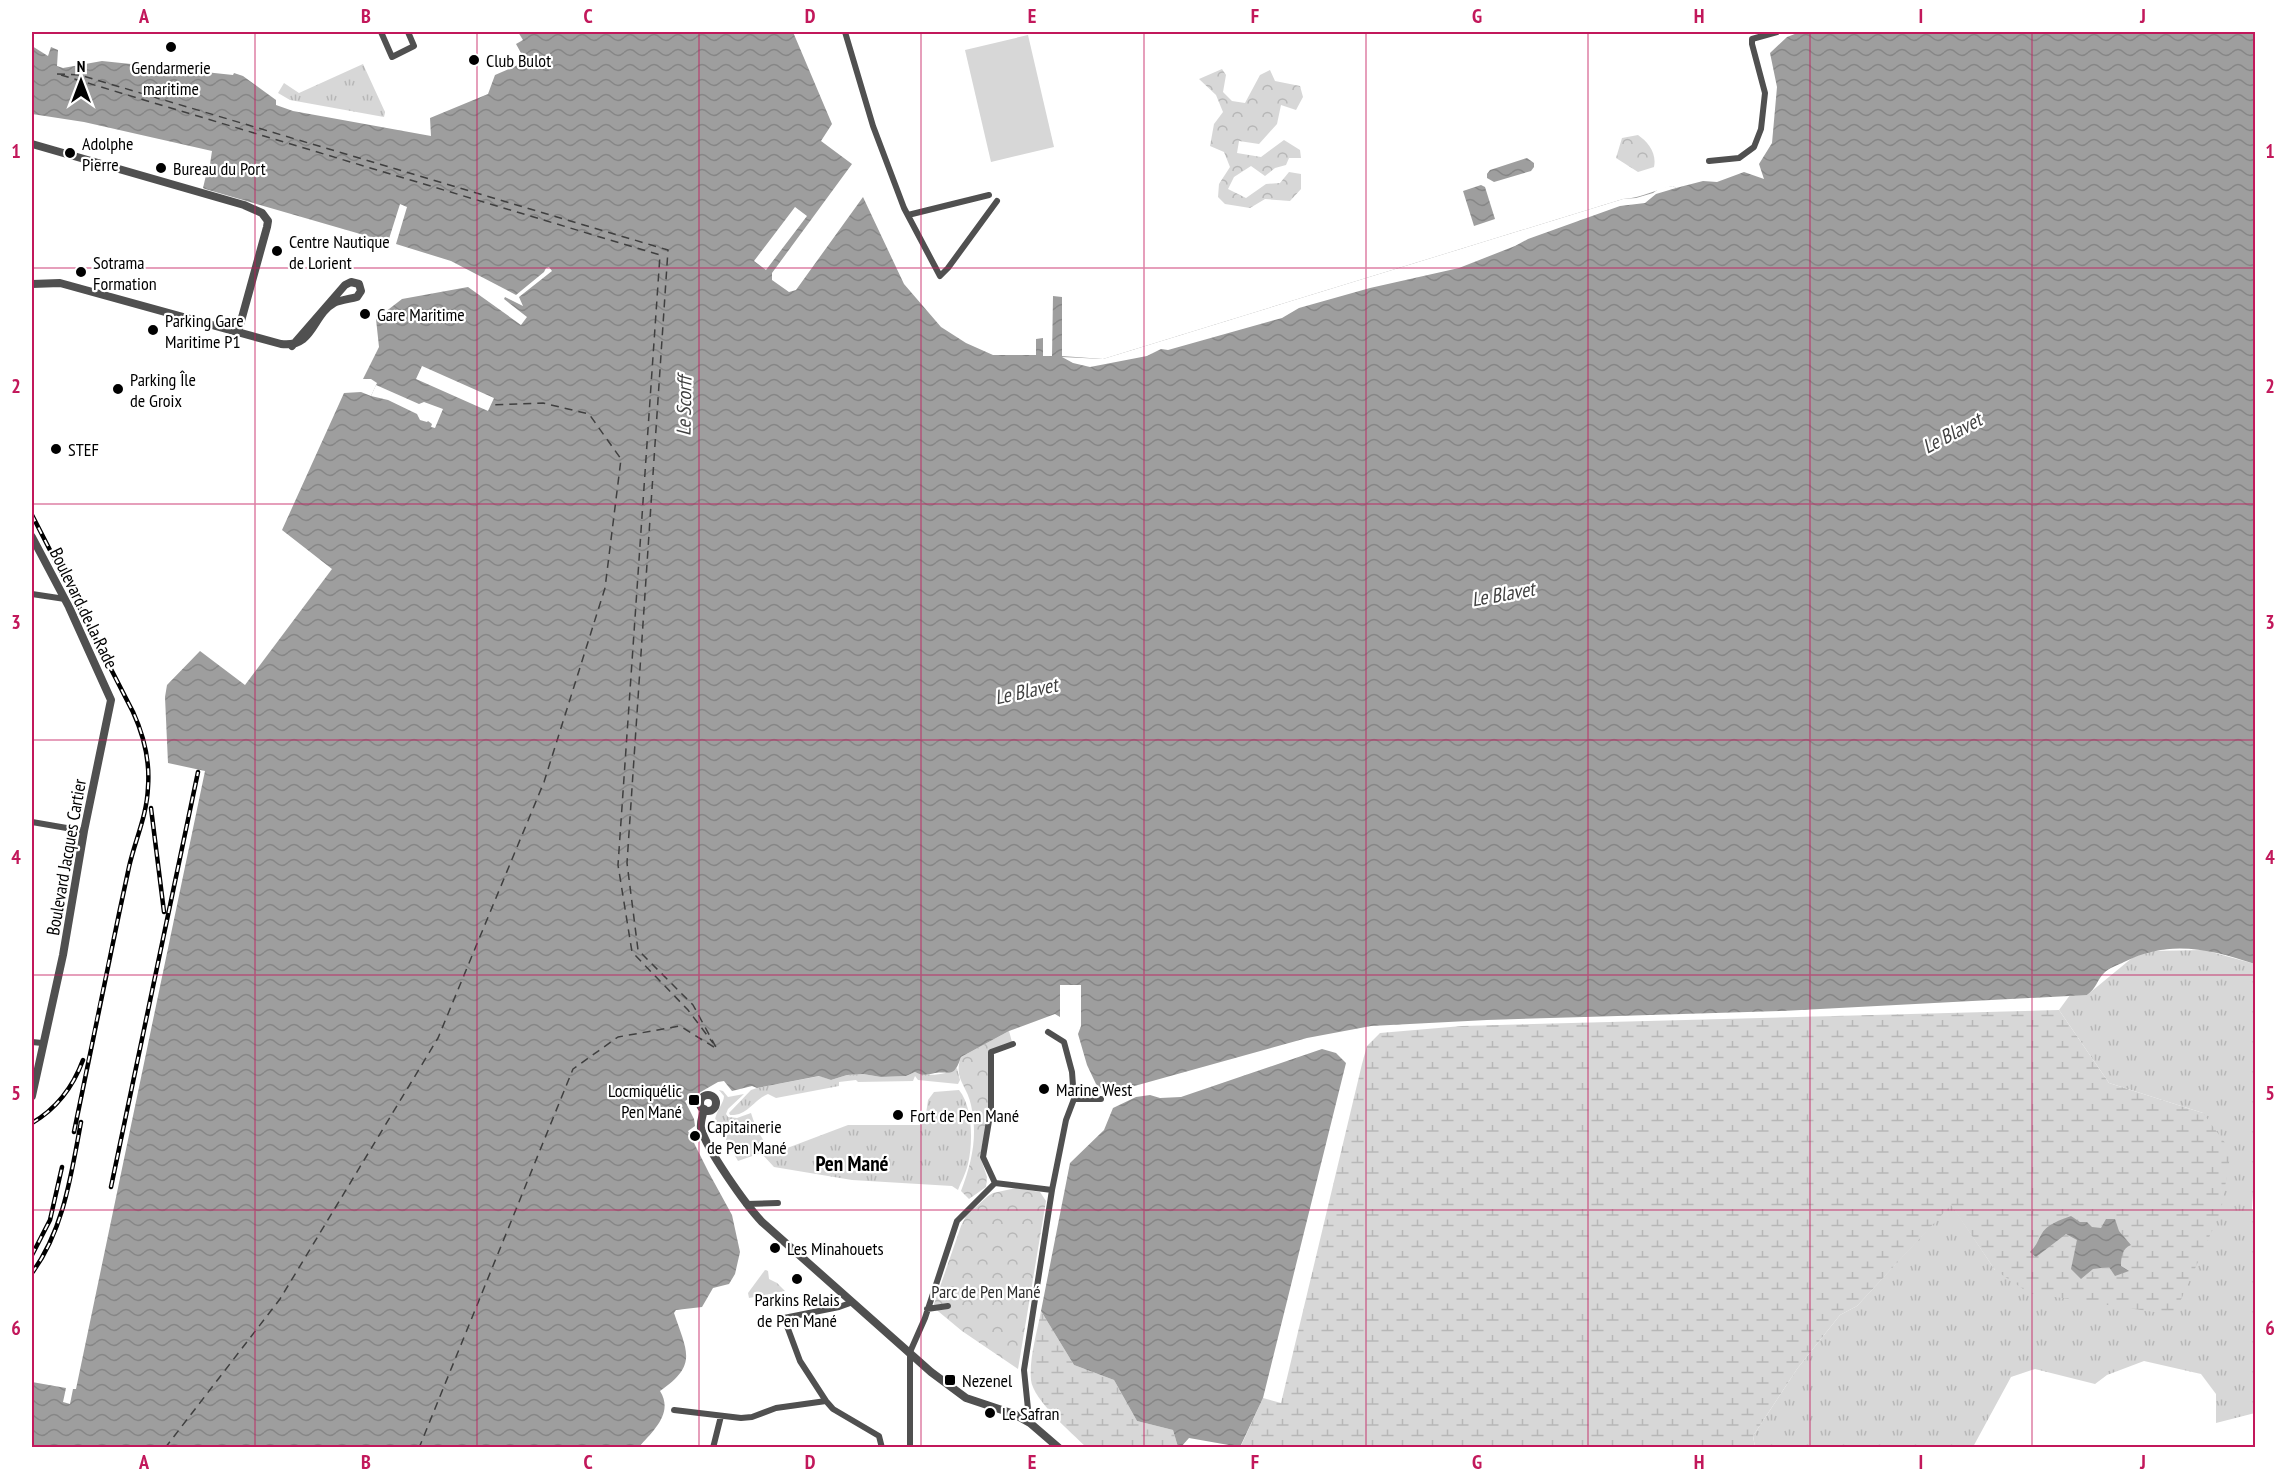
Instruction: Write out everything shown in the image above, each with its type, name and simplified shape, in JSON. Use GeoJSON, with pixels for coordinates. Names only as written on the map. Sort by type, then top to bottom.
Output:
{"type":"FeatureCollection","features":[{"type":"Feature","properties":{"kind":"street"},"geometry":{"type":"LineString","coordinates":[[381,32],[392,57],[414,46],[408,32]]}},
{"type":"Feature","properties":{"kind":"street"},"geometry":{"type":"LineString","coordinates":[[845,32],[873,126],[908,215],[940,276],[997,201]]}},
{"type":"Feature","properties":{"kind":"street"},"geometry":{"type":"LineString","coordinates":[[1709,161],[1739,158],[1754,147],[1761,129],[1765,93],[1752,39],[1777,32]]}},
{"type":"Feature","properties":{"kind":"street"},"geometry":{"type":"LineString","coordinates":[[32,144],[244,205],[262,213],[268,221],[267,227],[238,332]]}},
{"type":"Feature","properties":{"kind":"street"},"geometry":{"type":"LineString","coordinates":[[908,215],[989,195]]}},
{"type":"Feature","properties":{"kind":"street"},"geometry":{"type":"LineString","coordinates":[[32,284],[60,282],[292,346],[301,342],[333,304],[357,297],[361,291],[359,284],[351,282],[345,285],[292,346]]}},
{"type":"Feature","properties":{"kind":"street","name":"Boulevard de la Rade"},"geometry":{"type":"LineString","coordinates":[[32,537],[65,599],[109,693]]}},
{"type":"Feature","properties":{"kind":"street"},"geometry":{"type":"LineString","coordinates":[[32,594],[65,599]]}},
{"type":"Feature","properties":{"kind":"street","name":"Boulevard Jacques Cartier"},"geometry":{"type":"LineString","coordinates":[[32,1096],[63,954],[84,831],[111,700],[109,693]]}},
{"type":"Feature","properties":{"kind":"street"},"geometry":{"type":"LineString","coordinates":[[32,822],[84,831]]}},
{"type":"Feature","properties":{"kind":"street"},"geometry":{"type":"LineString","coordinates":[[1025,1420],[1028,1409],[1024,1370],[1052,1190],[1066,1120],[1074,1099],[1072,1072],[1064,1042],[1048,1032]]}},
{"type":"Feature","properties":{"kind":"street"},"geometry":{"type":"LineString","coordinates":[[32,1042],[42,1043]]}},
{"type":"Feature","properties":{"kind":"street"},"geometry":{"type":"LineString","coordinates":[[995,1183],[984,1157],[991,1109],[991,1052],[1013,1044]]}},
{"type":"Feature","properties":{"kind":"street"},"geometry":{"type":"LineString","coordinates":[[1074,1099],[1101,1099]]}},
{"type":"Feature","properties":{"kind":"street"},"geometry":{"type":"LineString","coordinates":[[704,1109],[700,1125],[703,1133],[746,1204],[801,1258],[931,1372],[966,1398],[1014,1414],[1025,1420],[1059,1448]]}},
{"type":"Feature","properties":{"kind":"street"},"geometry":{"type":"LineString","coordinates":[[995,1183],[1052,1190]]}},
{"type":"Feature","properties":{"kind":"street"},"geometry":{"type":"LineString","coordinates":[[910,1448],[910,1352],[957,1221],[995,1183]]}},
{"type":"Feature","properties":{"kind":"street"},"geometry":{"type":"LineString","coordinates":[[746,1204],[778,1203]]}},
{"type":"Feature","properties":{"kind":"street"},"geometry":{"type":"LineString","coordinates":[[853,1302],[784,1318],[800,1361],[826,1401],[833,1409],[879,1436],[882,1448]]}},
{"type":"Feature","properties":{"kind":"street"},"geometry":{"type":"LineString","coordinates":[[927,1309],[948,1306]]}},
{"type":"Feature","properties":{"kind":"street"},"geometry":{"type":"LineString","coordinates":[[674,1410],[752,1417],[776,1408],[826,1401]]}},
{"type":"Feature","properties":{"kind":"street"},"geometry":{"type":"LineString","coordinates":[[713,1448],[721,1416]]}},
{"type":"Feature","properties":{"kind":"green space"},"geometry":{"type":"Polygon","coordinates":[[[1028,35],[1054,147],[991,162],[965,50],[1028,35]]]}},
{"type":"Feature","properties":{"kind":"green space"},"geometry":{"type":"Polygon","coordinates":[[[363,64],[385,112],[384,117],[290,100],[278,93],[284,83],[299,93],[363,64]]]}},
{"type":"Feature","properties":{"kind":"green space"},"geometry":{"type":"Polygon","coordinates":[[[1222,69],[1226,75],[1223,92],[1232,101],[1245,103],[1260,75],[1270,70],[1275,81],[1300,86],[1303,97],[1296,110],[1281,105],[1277,124],[1259,144],[1239,141],[1237,153],[1261,157],[1284,140],[1300,150],[1301,158],[1289,158],[1286,165],[1275,168],[1265,176],[1251,166],[1234,177],[1228,189],[1246,198],[1266,184],[1280,183],[1289,172],[1301,174],[1301,189],[1290,201],[1265,199],[1250,208],[1225,204],[1218,197],[1219,184],[1230,167],[1224,152],[1210,146],[1214,124],[1223,112],[1216,95],[1199,79],[1222,69]]]}},
{"type":"Feature","properties":{"kind":"green space"},"geometry":{"type":"Polygon","coordinates":[[[1638,135],[1651,148],[1655,162],[1654,167],[1638,172],[1616,158],[1622,138],[1638,135]]]}},
{"type":"Feature","properties":{"kind":"green space"},"geometry":{"type":"Polygon","coordinates":[[[2204,950],[2255,964],[2256,1154],[2252,1209],[2256,1212],[2255,1413],[2216,1423],[2216,1394],[2201,1374],[2144,1361],[2107,1375],[2095,1384],[2035,1369],[2011,1377],[1973,1447],[1755,1447],[1753,1436],[1797,1369],[1840,1315],[1857,1306],[1951,1204],[1995,1270],[2203,1113],[2109,1083],[2059,1010],[2070,995],[2087,995],[2132,958],[2148,951],[2204,950]]]}},
{"type":"Feature","properties":{"kind":"green space"},"geometry":{"type":"Polygon","coordinates":[[[2059,1010],[2109,1083],[2203,1113],[2231,1151],[2221,1211],[2174,1315],[2029,1293],[1995,1270],[1951,1205],[1857,1306],[1840,1315],[1797,1369],[1753,1436],[1755,1447],[1240,1448],[1263,1398],[1281,1403],[1362,1064],[1367,1046],[1380,1033],[1462,1026],[2059,1010]]]}},
{"type":"Feature","properties":{"kind":"green space"},"geometry":{"type":"Polygon","coordinates":[[[1009,1031],[1012,1042],[988,1051],[989,1113],[980,1156],[987,1177],[986,1187],[969,1199],[961,1191],[971,1159],[974,1127],[971,1105],[960,1077],[959,1065],[961,1057],[1009,1031]]]}},
{"type":"Feature","properties":{"kind":"green space"},"geometry":{"type":"Polygon","coordinates":[[[957,1068],[960,1080],[958,1084],[918,1080],[915,1076],[913,1081],[839,1082],[839,1086],[776,1098],[768,1094],[741,1113],[730,1115],[729,1113],[751,1090],[757,1088],[820,1076],[831,1080],[847,1075],[863,1074],[881,1077],[906,1076],[915,1072],[937,1074],[957,1068]]]}},
{"type":"Feature","properties":{"kind":"green space"},"geometry":{"type":"Polygon","coordinates":[[[719,1090],[728,1097],[744,1094],[728,1109],[726,1114],[728,1117],[737,1118],[751,1113],[756,1128],[768,1148],[782,1150],[848,1125],[920,1125],[925,1121],[928,1100],[934,1092],[959,1090],[967,1106],[971,1126],[971,1146],[967,1167],[958,1190],[952,1186],[852,1180],[774,1167],[761,1153],[738,1161],[715,1120],[724,1099],[719,1090]]]}},
{"type":"Feature","properties":{"kind":"green space","name":"Parc de Pen Mané"},"geometry":{"type":"Polygon","coordinates":[[[1016,1188],[1040,1192],[1046,1201],[1018,1369],[962,1331],[933,1307],[966,1216],[993,1193],[1016,1188]]]}},
{"type":"Feature","properties":{"kind":"green space"},"geometry":{"type":"Polygon","coordinates":[[[765,1270],[768,1271],[769,1279],[785,1291],[749,1298],[748,1293],[765,1270]]]}},
{"type":"Feature","properties":{"kind":"green space"},"geometry":{"type":"Polygon","coordinates":[[[1041,1311],[1074,1365],[1114,1380],[1137,1421],[1173,1430],[1178,1447],[1086,1447],[1063,1425],[1038,1397],[1031,1380],[1032,1354],[1041,1311]]]}},
{"type":"Feature","properties":{"kind":"water"},"geometry":{"type":"Polygon","coordinates":[[[518,32],[793,32],[832,124],[821,141],[852,164],[772,273],[772,280],[789,292],[796,290],[863,197],[904,284],[941,327],[966,343],[993,355],[1036,355],[1036,339],[1043,338],[1043,356],[1052,356],[1053,296],[1062,297],[1062,356],[1103,359],[1623,199],[1673,186],[1676,188],[1703,181],[1717,182],[1744,172],[1764,179],[1759,164],[1772,143],[1777,87],[1770,53],[1787,37],[1800,32],[2255,32],[2255,964],[2206,951],[2173,949],[2141,955],[2111,968],[2104,973],[2087,995],[1782,1011],[1371,1026],[1307,1038],[1120,1090],[1105,1092],[1096,1084],[1087,1065],[1078,1034],[1081,1026],[1081,985],[1060,985],[1060,1017],[1055,1014],[1009,1031],[961,1057],[954,1071],[951,1072],[925,1075],[915,1072],[906,1076],[881,1077],[863,1074],[847,1075],[831,1080],[819,1076],[732,1091],[724,1081],[718,1082],[685,1101],[695,1126],[688,1131],[732,1215],[740,1252],[735,1274],[729,1284],[713,1288],[702,1307],[676,1310],[674,1313],[683,1338],[685,1365],[672,1382],[660,1391],[664,1399],[663,1414],[639,1447],[32,1447],[32,1382],[66,1388],[63,1402],[70,1404],[73,1389],[76,1389],[205,771],[168,763],[165,697],[167,685],[200,651],[245,685],[332,569],[282,530],[344,393],[361,392],[371,396],[377,383],[371,379],[363,379],[379,347],[376,319],[402,299],[468,287],[521,325],[527,317],[504,299],[505,297],[523,306],[519,297],[552,271],[549,267],[546,268],[516,295],[451,261],[396,244],[407,207],[400,204],[388,242],[205,189],[203,188],[207,171],[209,171],[212,151],[84,122],[32,114],[32,46],[48,56],[51,47],[58,50],[57,66],[63,68],[102,61],[160,67],[167,72],[177,69],[233,75],[234,73],[243,76],[276,100],[276,105],[293,111],[431,136],[430,118],[488,94],[495,75],[518,65],[521,61],[521,53],[516,44],[523,40],[518,32]]]}},
{"type":"Feature","properties":{"kind":"water"},"geometry":{"type":"Polygon","coordinates":[[[1527,158],[1534,163],[1531,171],[1494,182],[1487,178],[1490,170],[1527,158]]]}},
{"type":"Feature","properties":{"kind":"water"},"geometry":{"type":"Polygon","coordinates":[[[1481,185],[1485,187],[1495,219],[1474,226],[1463,191],[1481,185]]]}},
{"type":"Feature","properties":{"kind":"water"},"geometry":{"type":"Polygon","coordinates":[[[1322,1049],[1336,1053],[1346,1063],[1263,1398],[1240,1447],[1189,1438],[1181,1447],[1178,1447],[1173,1430],[1137,1421],[1114,1380],[1074,1365],[1041,1311],[1070,1163],[1104,1130],[1113,1108],[1136,1097],[1150,1095],[1160,1098],[1181,1097],[1322,1049]]]}},
{"type":"Feature","properties":{"kind":"water"},"geometry":{"type":"Polygon","coordinates":[[[2071,1216],[2080,1222],[2087,1222],[2092,1227],[2101,1228],[2106,1219],[2115,1219],[2119,1231],[2131,1245],[2124,1251],[2121,1260],[2121,1266],[2129,1271],[2115,1276],[2109,1267],[2093,1269],[2081,1279],[2071,1269],[2077,1240],[2066,1234],[2036,1257],[2030,1252],[2046,1228],[2071,1216]]]}},
{"type":"Feature","properties":{"kind":"pier"},"geometry":{"type":"Polygon","coordinates":[[[1673,186],[1676,188],[1656,194],[1645,203],[1620,206],[1528,239],[1459,268],[1370,288],[1299,308],[1282,318],[1168,350],[1161,349],[1147,356],[1090,367],[1073,363],[1062,357],[1103,359],[1623,199],[1636,198],[1653,193],[1660,188],[1673,186]]]}},
{"type":"Feature","properties":{"kind":"pier"},"geometry":{"type":"Polygon","coordinates":[[[795,207],[807,216],[766,270],[754,261],[795,207]]]}},
{"type":"Feature","properties":{"kind":"pier"},"geometry":{"type":"Polygon","coordinates":[[[422,366],[494,398],[488,411],[416,379],[422,366]]]}},
{"type":"Feature","properties":{"kind":"pier"},"geometry":{"type":"Polygon","coordinates":[[[376,385],[419,404],[424,402],[443,409],[435,428],[431,427],[432,424],[428,421],[420,420],[417,414],[388,400],[371,396],[376,385]]]}},
{"type":"Feature","properties":{"kind":"ferry route"},"geometry":{"type":"LineString","coordinates":[[57,74],[80,75],[668,250],[627,863],[638,950],[693,1005],[717,1049],[680,1026],[618,1037],[573,1069],[419,1448]]}},
{"type":"Feature","properties":{"kind":"ferry route"},"geometry":{"type":"LineString","coordinates":[[61,75],[660,255],[618,865],[632,952],[688,1010],[713,1043]]}},
{"type":"Feature","properties":{"kind":"ferry route"},"geometry":{"type":"LineString","coordinates":[[165,1448],[280,1299],[438,1038],[544,782],[605,588],[621,459],[589,414],[543,403],[491,405]]}},
{"type":"Feature","properties":{"kind":"railway"},"geometry":{"type":"LineString","coordinates":[[32,515],[133,712],[143,739],[148,768],[145,808],[129,867],[74,1132]]}},
{"type":"Feature","properties":{"kind":"railway"},"geometry":{"type":"LineString","coordinates":[[111,1187],[198,772]]}},
{"type":"Feature","properties":{"kind":"railway"},"geometry":{"type":"LineString","coordinates":[[151,808],[164,912]]}},
{"type":"Feature","properties":{"kind":"railway"},"geometry":{"type":"LineString","coordinates":[[32,1123],[49,1111],[63,1096],[83,1060]]}},
{"type":"Feature","properties":{"kind":"railway"},"geometry":{"type":"LineString","coordinates":[[32,1273],[43,1256],[59,1220],[70,1181],[81,1122]]}},
{"type":"Feature","properties":{"kind":"railway"},"geometry":{"type":"LineString","coordinates":[[32,1255],[50,1220],[62,1167]]}},
{"type":"Feature","properties":{"kind":"place","name":"Gendarmerie maritime"},"geometry":{"type":"Point","coordinates":[171,47]}},
{"type":"Feature","properties":{"kind":"place","name":"Club Bulot"},"geometry":{"type":"Point","coordinates":[474,60]}},
{"type":"Feature","properties":{"kind":"place","name":"Adolphe Pierre"},"geometry":{"type":"Point","coordinates":[70,153]}},
{"type":"Feature","properties":{"kind":"place","name":"Bureau du Port"},"geometry":{"type":"Point","coordinates":[161,168]}},
{"type":"Feature","properties":{"kind":"place","name":"Centre Nautique de Lorient"},"geometry":{"type":"Point","coordinates":[277,251]}},
{"type":"Feature","properties":{"kind":"place","name":"Sotrama Formation"},"geometry":{"type":"Point","coordinates":[81,272]}},
{"type":"Feature","properties":{"kind":"place","name":"Gare Maritime"},"geometry":{"type":"Point","coordinates":[365,314]}},
{"type":"Feature","properties":{"kind":"place","name":"Parking Gare Maritime P1"},"geometry":{"type":"Point","coordinates":[153,330]}},
{"type":"Feature","properties":{"kind":"place","name":"Parking Île de Groix"},"geometry":{"type":"Point","coordinates":[118,389]}},
{"type":"Feature","properties":{"kind":"place","name":"STEF"},"geometry":{"type":"Point","coordinates":[56,449]}},
{"type":"Feature","properties":{"kind":"place","name":"Marine West"},"geometry":{"type":"Point","coordinates":[1044,1089]}},
{"type":"Feature","properties":{"kind":"place","name":"Locmiquélic Pen Mané"},"geometry":{"type":"Point","coordinates":[694,1100]}},
{"type":"Feature","properties":{"kind":"place","name":"Fort de Pen Mané"},"geometry":{"type":"Point","coordinates":[898,1115]}},
{"type":"Feature","properties":{"kind":"place","name":"Capitainerie de Pen Mané"},"geometry":{"type":"Point","coordinates":[695,1136]}},
{"type":"Feature","properties":{"kind":"place","name":"Les Minahouets"},"geometry":{"type":"Point","coordinates":[775,1248]}},
{"type":"Feature","properties":{"kind":"place","name":"Parkins Relais de Pen Mané"},"geometry":{"type":"Point","coordinates":[797,1279]}},
{"type":"Feature","properties":{"kind":"place","name":"Nezenel"},"geometry":{"type":"Point","coordinates":[950,1380]}},
{"type":"Feature","properties":{"kind":"place","name":"Le Safran"},"geometry":{"type":"Point","coordinates":[990,1413]}},
{"type":"Feature","properties":{"kind":"district","name":"Pen Mané"},"geometry":{"type":"Point","coordinates":[852,1163]}},
{"type":"Feature","properties":{"kind":"water label","name":"Le Scorff"},"geometry":{"type":"Point","coordinates":[684,406]}},
{"type":"Feature","properties":{"kind":"water label","name":"Le Blavet"},"geometry":{"type":"Point","coordinates":[1952,433]}},
{"type":"Feature","properties":{"kind":"water label","name":"Le Blavet"},"geometry":{"type":"Point","coordinates":[1503,594]}},
{"type":"Feature","properties":{"kind":"water label","name":"Le Blavet"},"geometry":{"type":"Point","coordinates":[1026,691]}}]}
